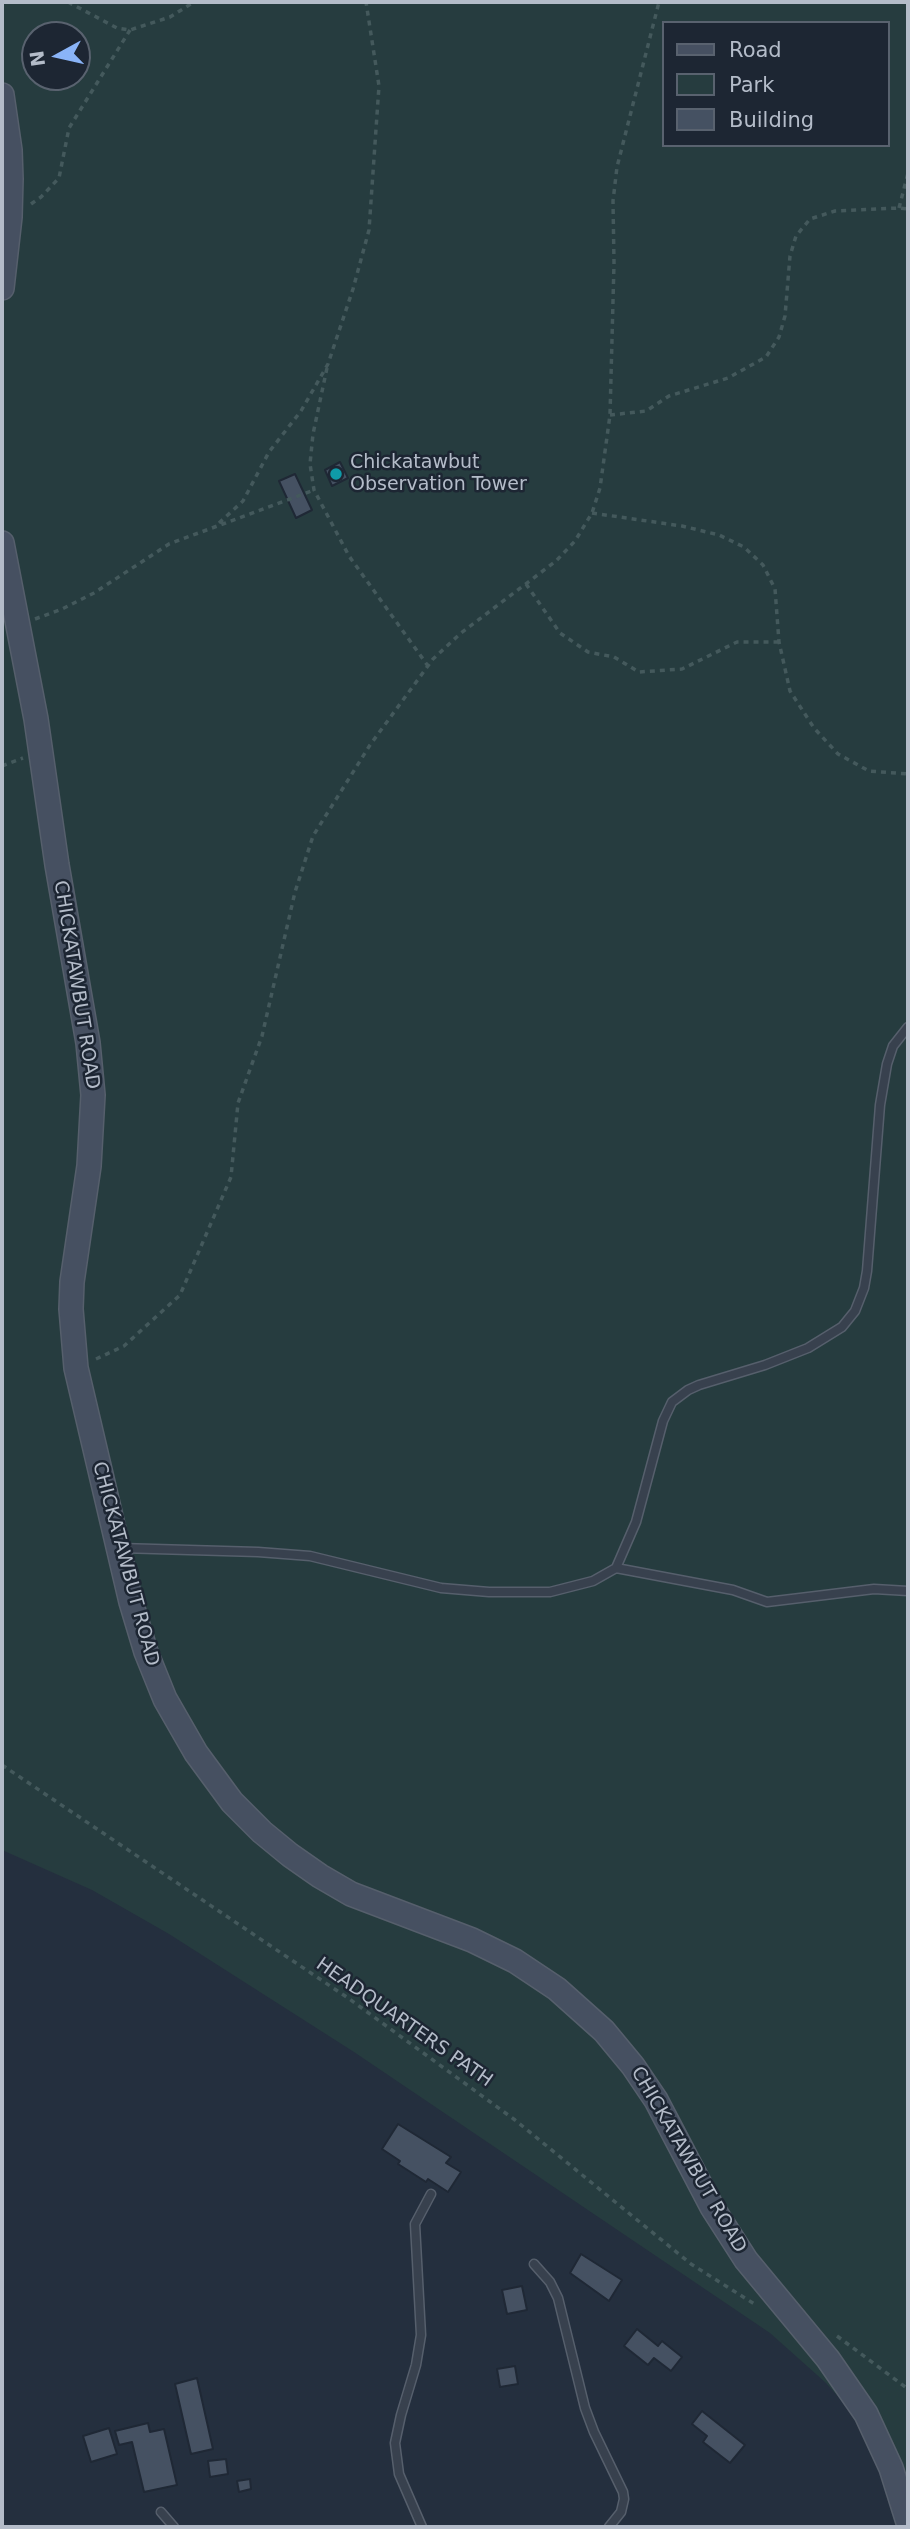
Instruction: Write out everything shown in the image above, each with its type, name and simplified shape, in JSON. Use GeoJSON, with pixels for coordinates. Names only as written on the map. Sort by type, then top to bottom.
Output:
{"type":"FeatureCollection","features":[{"type":"Feature","properties":{"kind":"main road"},"geometry":{"type":"LineString","coordinates":[[2,95],[10,150],[10,218],[2,288]]}},
{"type":"Feature","properties":{"kind":"main road","name":"CHICKATAWBUT ROAD"},"geometry":{"type":"LineString","coordinates":[[2,543],[38,729],[57,866],[88,1043],[93,1095],[89,1166],[72,1282],[71,1309],[76,1368],[117,1548],[140,1634],[165,1699],[196,1753],[232,1802],[262,1832],[327,1881],[366,1900],[472,1940],[515,1961],[557,1989],[589,2016],[620,2048],[645,2083],[720,2222],[746,2260],[839,2374],[866,2414],[891,2468],[908,2522]]}},
{"type":"Feature","properties":{"kind":"lane"},"geometry":{"type":"LineString","coordinates":[[117,1548],[310,1556],[441,1588],[513,1593],[551,1592],[572,1587],[593,1581],[616,1568],[636,1522],[663,1421],[672,1402],[699,1385],[765,1365],[808,1348],[842,1328],[855,1311],[867,1271],[880,1105],[887,1064],[893,1046],[908,1027]]}},
{"type":"Feature","properties":{"kind":"lane"},"geometry":{"type":"LineString","coordinates":[[616,1568],[733,1590],[767,1602],[874,1589],[908,1591]]}},
{"type":"Feature","properties":{"kind":"lane"},"geometry":{"type":"LineString","coordinates":[[422,2527],[399,2474],[395,2443],[416,2365],[421,2335],[415,2224],[431,2194]]}},
{"type":"Feature","properties":{"kind":"lane"},"geometry":{"type":"LineString","coordinates":[[534,2264],[550,2282],[558,2298],[585,2408],[623,2492],[621,2512],[609,2527]]}},
{"type":"Feature","properties":{"kind":"lane"},"geometry":{"type":"LineString","coordinates":[[161,2512],[174,2527]]}},
{"type":"Feature","properties":{"kind":"path"},"geometry":{"type":"LineString","coordinates":[[68,2],[110,25],[130,30],[170,17],[194,2]]}},
{"type":"Feature","properties":{"kind":"path"},"geometry":{"type":"LineString","coordinates":[[366,2],[379,86],[369,230],[345,319],[328,364],[313,434],[310,464],[314,490],[349,556],[428,666]]}},
{"type":"Feature","properties":{"kind":"path"},"geometry":{"type":"LineString","coordinates":[[76,1368],[124,1346],[180,1295],[231,1177],[238,1103],[262,1036],[295,892],[313,836],[370,745],[428,666],[461,633],[556,561],[575,541],[592,513],[600,488],[610,415],[613,201],[617,167],[659,2]]}},
{"type":"Feature","properties":{"kind":"path"},"geometry":{"type":"LineString","coordinates":[[10,218],[41,197],[59,178],[69,128],[130,30]]}},
{"type":"Feature","properties":{"kind":"path"},"geometry":{"type":"LineString","coordinates":[[899,208],[908,173]]}},
{"type":"Feature","properties":{"kind":"path"},"geometry":{"type":"LineString","coordinates":[[610,415],[646,411],[668,396],[729,378],[766,357],[779,337],[785,316],[790,256],[796,236],[810,219],[835,211],[908,209]]}},
{"type":"Feature","properties":{"kind":"path"},"geometry":{"type":"LineString","coordinates":[[219,523],[243,501],[269,452],[301,411],[328,364]]}},
{"type":"Feature","properties":{"kind":"path"},"geometry":{"type":"LineString","coordinates":[[62,609],[94,593],[169,544],[219,523],[314,490]]}},
{"type":"Feature","properties":{"kind":"path"},"geometry":{"type":"LineString","coordinates":[[592,513],[682,526],[719,535],[744,547],[763,565],[775,589],[779,642],[790,691],[814,728],[838,754],[869,771],[908,774]]}},
{"type":"Feature","properties":{"kind":"path"},"geometry":{"type":"LineString","coordinates":[[526,584],[560,633],[588,652],[614,657],[639,672],[682,669],[737,642],[779,642]]}},
{"type":"Feature","properties":{"kind":"path","name":"HEADQUARTERS PATH"},"geometry":{"type":"LineString","coordinates":[[2,1765],[359,2006],[515,2120],[691,2264],[755,2305],[767,2307],[779,2300]]}},
{"type":"Feature","properties":{"kind":"path"},"geometry":{"type":"LineString","coordinates":[[832,2332],[908,2389]]}},
{"type":"Feature","properties":{"kind":"green space"},"geometry":{"type":"Polygon","coordinates":[[[2,2],[908,2],[908,2527],[896,2527],[879,2464],[857,2418],[826,2383],[770,2333],[354,2052],[169,1934],[92,1890],[2,1850],[2,2]]]}},
{"type":"Feature","properties":{"kind":"building","name":"Chickatawbut Observation Tower"},"geometry":{"type":"Polygon","coordinates":[[[340,462],[348,478],[332,486],[325,470],[340,462]]]}},
{"type":"Feature","properties":{"kind":"building"},"geometry":{"type":"Polygon","coordinates":[[[295,474],[312,510],[296,518],[279,481],[295,474]]]}},
{"type":"Feature","properties":{"kind":"building"},"geometry":{"type":"Polygon","coordinates":[[[398,2124],[451,2157],[446,2163],[461,2172],[448,2192],[398,2164],[400,2161],[382,2149],[398,2124]]]}},
{"type":"Feature","properties":{"kind":"building"},"geometry":{"type":"Polygon","coordinates":[[[581,2254],[622,2280],[609,2301],[570,2273],[581,2254]]]}},
{"type":"Feature","properties":{"kind":"building"},"geometry":{"type":"Polygon","coordinates":[[[522,2286],[527,2310],[507,2314],[502,2290],[522,2286]]]}},
{"type":"Feature","properties":{"kind":"building"},"geometry":{"type":"Polygon","coordinates":[[[637,2329],[658,2346],[662,2341],[682,2357],[671,2371],[654,2358],[648,2365],[624,2346],[637,2329]]]}},
{"type":"Feature","properties":{"kind":"building"},"geometry":{"type":"Polygon","coordinates":[[[515,2366],[518,2384],[500,2387],[497,2369],[515,2366]]]}},
{"type":"Feature","properties":{"kind":"building"},"geometry":{"type":"Polygon","coordinates":[[[197,2378],[213,2449],[191,2454],[175,2384],[197,2378]]]}},
{"type":"Feature","properties":{"kind":"building"},"geometry":{"type":"Polygon","coordinates":[[[702,2411],[745,2445],[730,2463],[703,2442],[707,2436],[692,2424],[702,2411]]]}},
{"type":"Feature","properties":{"kind":"building"},"geometry":{"type":"Polygon","coordinates":[[[148,2423],[150,2432],[164,2429],[177,2485],[144,2492],[132,2442],[119,2445],[115,2431],[148,2423]]]}},
{"type":"Feature","properties":{"kind":"building"},"geometry":{"type":"Polygon","coordinates":[[[109,2428],[117,2454],[91,2462],[83,2436],[109,2428]]]}},
{"type":"Feature","properties":{"kind":"building"},"geometry":{"type":"Polygon","coordinates":[[[226,2459],[228,2474],[210,2477],[208,2461],[226,2459]]]}},
{"type":"Feature","properties":{"kind":"building"},"geometry":{"type":"Polygon","coordinates":[[[250,2479],[251,2489],[239,2492],[237,2481],[250,2479]]]}},
{"type":"Feature","properties":{"kind":"place","name":"Chickatawbut Observation Tower"},"geometry":{"type":"Point","coordinates":[336,474]}}]}
